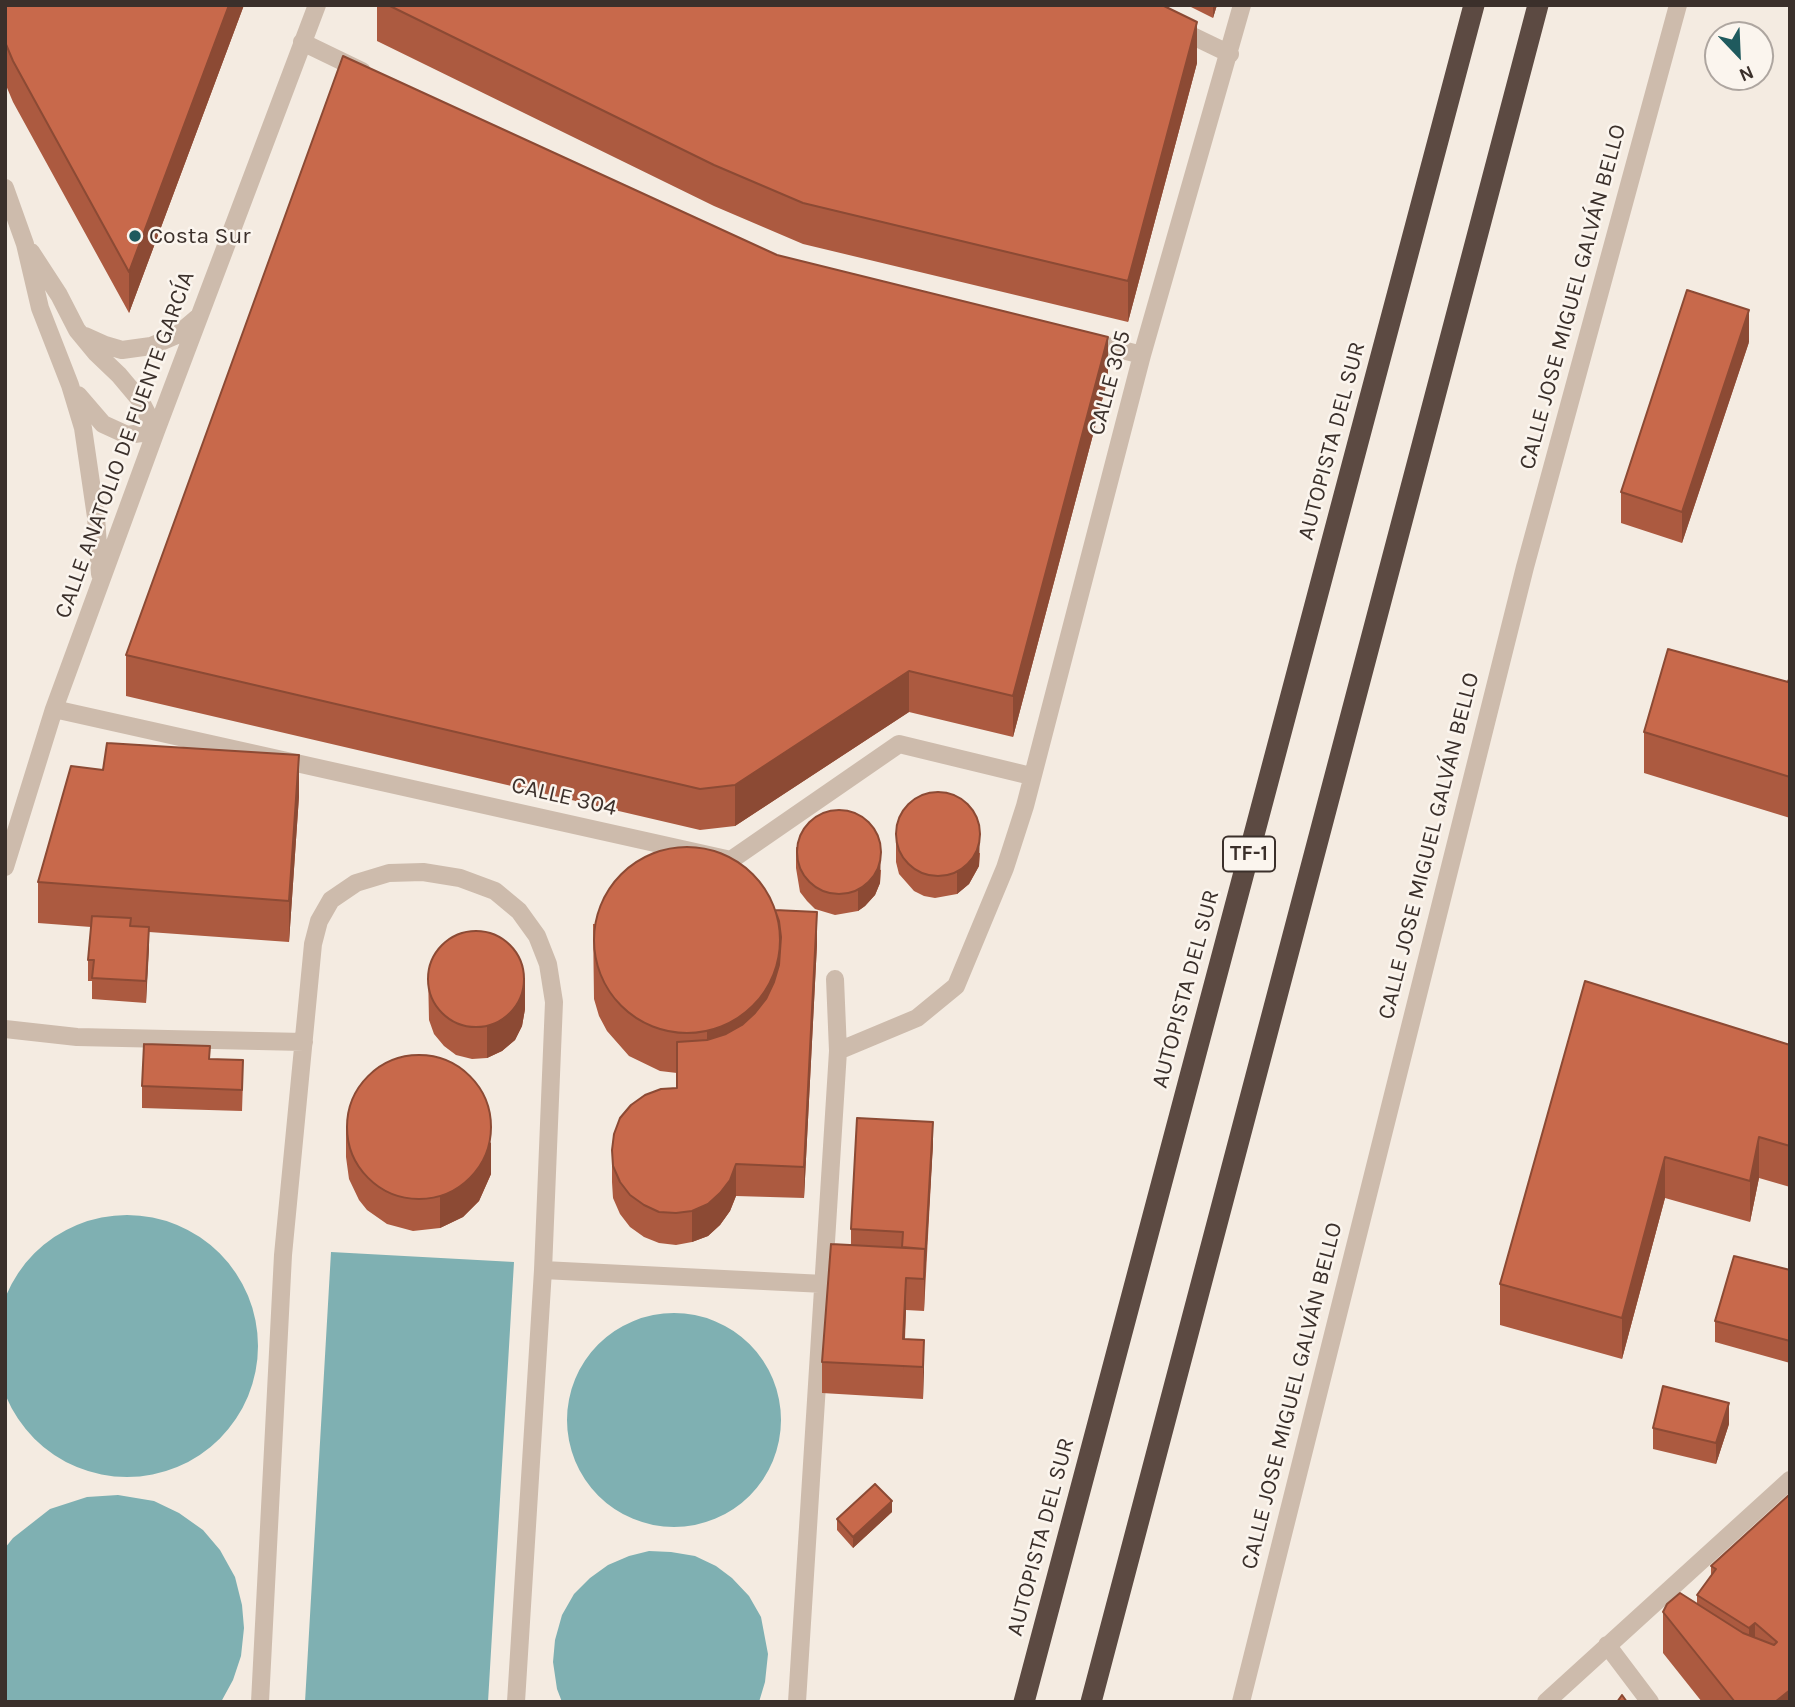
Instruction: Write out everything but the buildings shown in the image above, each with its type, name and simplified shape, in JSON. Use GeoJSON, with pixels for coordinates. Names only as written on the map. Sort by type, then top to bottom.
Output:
{"type":"FeatureCollection","features":[{"type":"Feature","properties":{"kind":"highway","name":"AUTOPISTA DEL SUR"},"geometry":{"type":"LineString","coordinates":[[1024,1702],[1474,5]]}},
{"type":"Feature","properties":{"kind":"highway","name":"TF-1"},"geometry":{"type":"LineString","coordinates":[[1090,1702],[1538,5]]}},
{"type":"Feature","properties":{"kind":"street","name":"CALLE ANATOLIO DE FUENTE GARCÍA"},"geometry":{"type":"LineString","coordinates":[[5,867],[54,709],[317,5]]}},
{"type":"Feature","properties":{"kind":"street","name":"CALLE 305"},"geometry":{"type":"LineString","coordinates":[[838,1051],[916,1017],[956,986],[1005,867],[1025,806],[1142,355],[1242,5]]}},
{"type":"Feature","properties":{"kind":"street","name":"CALLE JOSE MIGUEL GALVÁN BELLO"},"geometry":{"type":"LineString","coordinates":[[1241,1702],[1521,580],[1678,5]]}},
{"type":"Feature","properties":{"kind":"street"},"geometry":{"type":"LineString","coordinates":[[1154,17],[1230,54]]}},
{"type":"Feature","properties":{"kind":"street"},"geometry":{"type":"LineString","coordinates":[[302,42],[376,77]]}},
{"type":"Feature","properties":{"kind":"street"},"geometry":{"type":"LineString","coordinates":[[5,188],[25,244],[40,308],[70,385],[83,428],[96,517],[101,581]]}},
{"type":"Feature","properties":{"kind":"street"},"geometry":{"type":"LineString","coordinates":[[25,244],[59,295],[80,333],[140,400],[156,431],[127,435],[103,424],[70,385]]}},
{"type":"Feature","properties":{"kind":"street"},"geometry":{"type":"LineString","coordinates":[[80,333],[122,350],[151,345],[177,335],[199,316]]}},
{"type":"Feature","properties":{"kind":"street"},"geometry":{"type":"LineString","coordinates":[[1074,337],[1142,355]]}},
{"type":"Feature","properties":{"kind":"street","name":"CALLE 304"},"geometry":{"type":"LineString","coordinates":[[54,709],[731,860],[899,744],[1031,775]]}},
{"type":"Feature","properties":{"kind":"street"},"geometry":{"type":"LineString","coordinates":[[260,1702],[281,1294],[313,944],[319,921],[331,900],[356,883],[388,873],[423,872],[460,878],[495,891],[519,911],[537,936],[548,964],[554,1002],[543,1270],[516,1702]]}},
{"type":"Feature","properties":{"kind":"street"},"geometry":{"type":"LineString","coordinates":[[797,1702],[838,1051],[835,979]]}},
{"type":"Feature","properties":{"kind":"street"},"geometry":{"type":"LineString","coordinates":[[5,1029],[78,1037],[304,1042]]}},
{"type":"Feature","properties":{"kind":"street"},"geometry":{"type":"LineString","coordinates":[[543,1270],[824,1283]]}},
{"type":"Feature","properties":{"kind":"street"},"geometry":{"type":"LineString","coordinates":[[1546,1702],[1790,1480]]}},
{"type":"Feature","properties":{"kind":"street"},"geometry":{"type":"LineString","coordinates":[[1607,1645],[1650,1702]]}},
{"type":"Feature","properties":{"kind":"water"},"geometry":{"type":"Polygon","coordinates":[[[127,1215],[153,1218],[177,1225],[200,1237],[220,1253],[236,1273],[248,1296],[255,1320],[258,1346],[255,1372],[248,1396],[236,1419],[220,1439],[200,1455],[177,1467],[153,1474],[127,1477],[101,1474],[77,1467],[54,1455],[34,1439],[18,1419],[6,1396],[-1,1372],[-4,1346],[-1,1320],[6,1296],[18,1273],[34,1253],[54,1237],[77,1225],[101,1218],[127,1215]]]}},
{"type":"Feature","properties":{"kind":"water"},"geometry":{"type":"Polygon","coordinates":[[[331,1252],[514,1262],[488,1702],[305,1702],[331,1252]]]}},
{"type":"Feature","properties":{"kind":"water"},"geometry":{"type":"Polygon","coordinates":[[[674,1313],[715,1321],[750,1344],[773,1379],[781,1420],[773,1461],[750,1496],[715,1519],[674,1527],[633,1519],[598,1496],[575,1461],[567,1420],[575,1379],[598,1344],[633,1321],[674,1313]]]}},
{"type":"Feature","properties":{"kind":"water"},"geometry":{"type":"Polygon","coordinates":[[[118,1495],[154,1501],[179,1513],[203,1530],[220,1550],[235,1577],[244,1628],[241,1656],[233,1680],[221,1702],[5,1702],[5,1548],[13,1538],[50,1509],[87,1497],[118,1495]]]}},
{"type":"Feature","properties":{"kind":"water"},"geometry":{"type":"Polygon","coordinates":[[[649,1551],[695,1556],[716,1566],[749,1596],[761,1617],[768,1654],[765,1682],[759,1702],[562,1702],[553,1662],[555,1640],[562,1615],[574,1594],[608,1565],[649,1551]]]}},
{"type":"Feature","properties":{"kind":"place","name":"Costa Sur"},"geometry":{"type":"Point","coordinates":[135,236]}}]}
